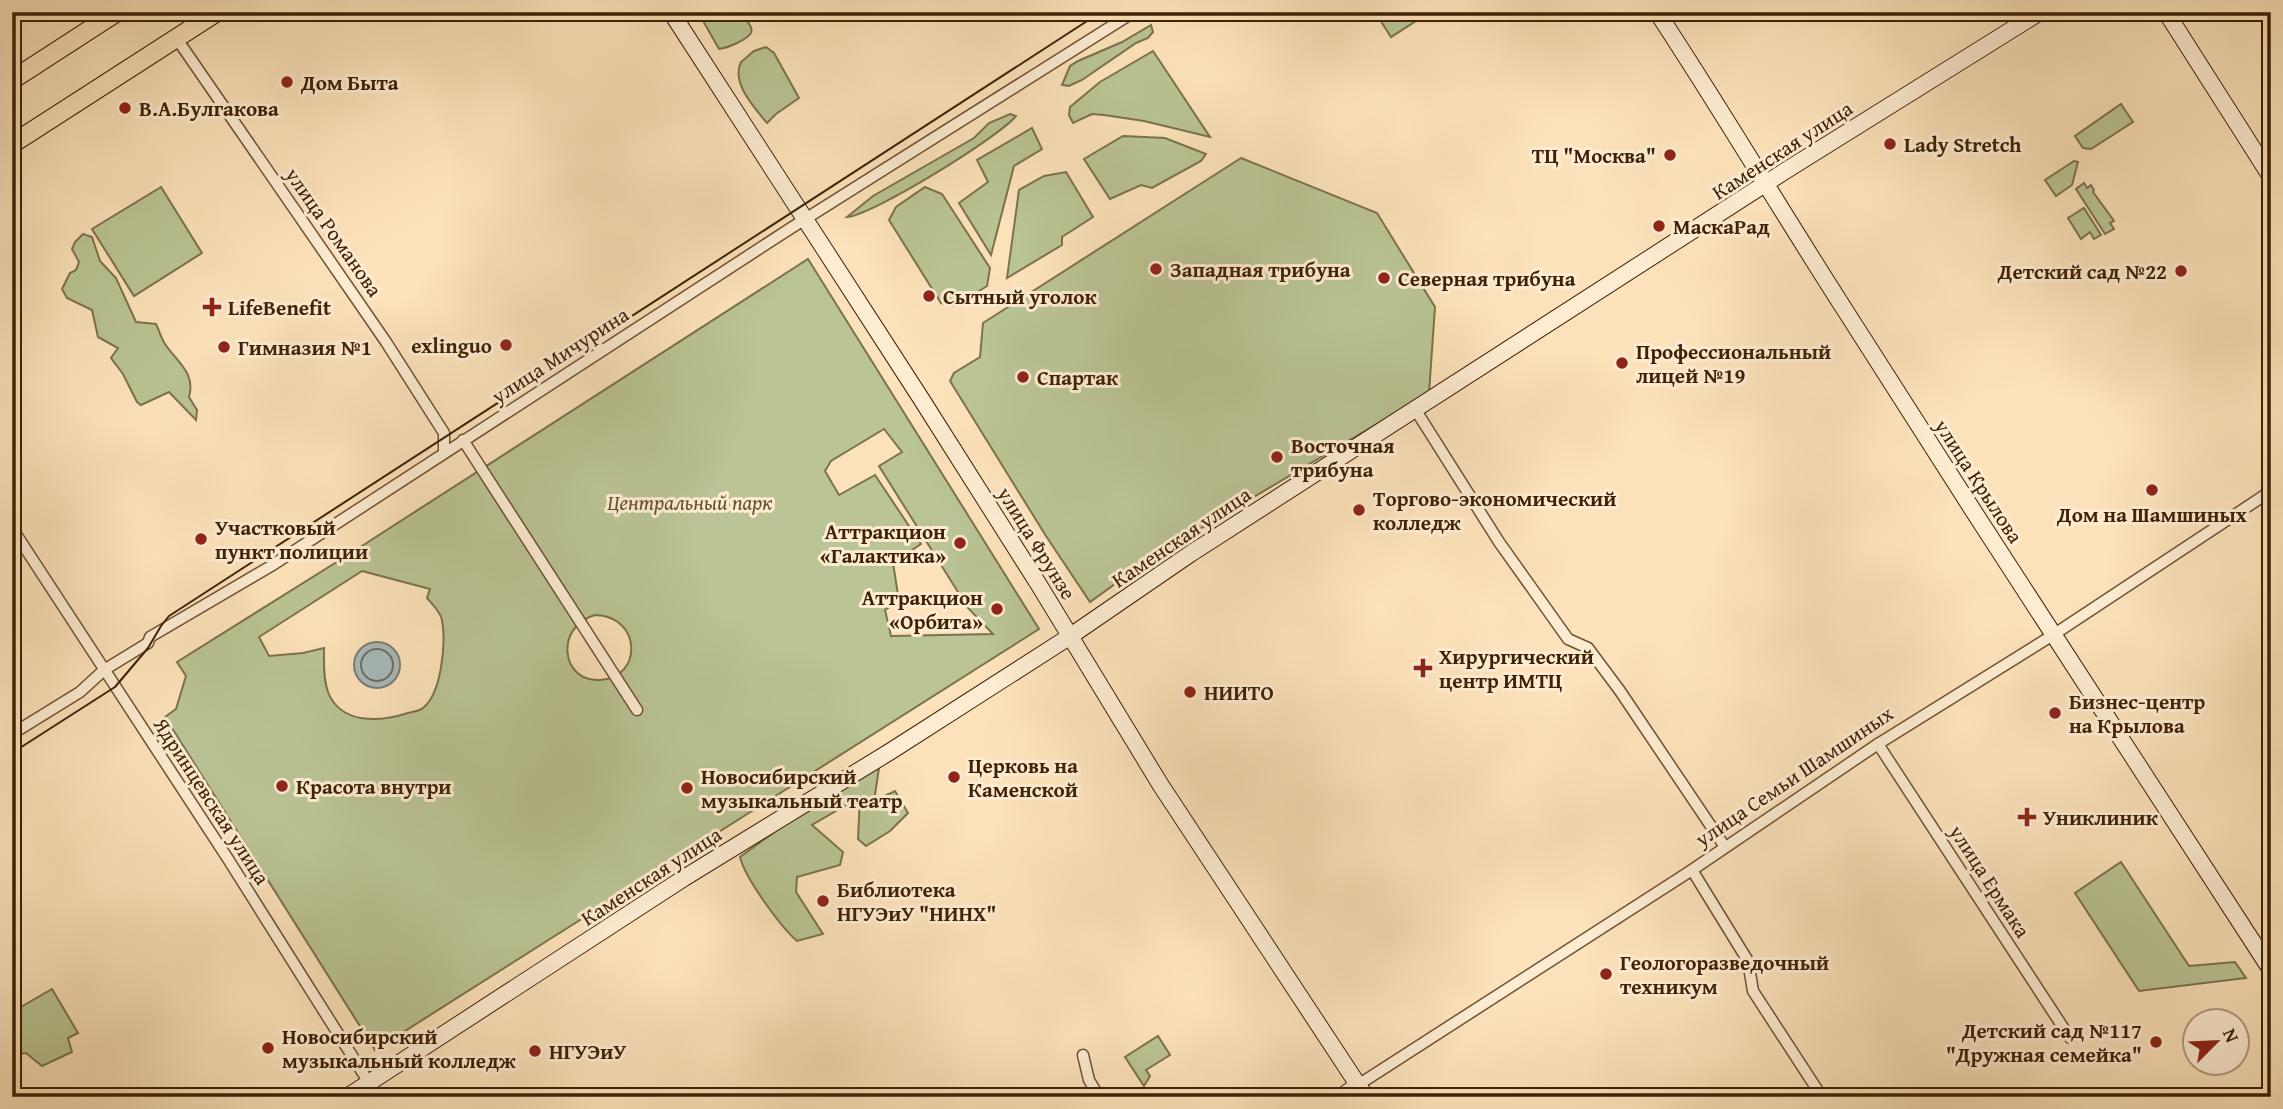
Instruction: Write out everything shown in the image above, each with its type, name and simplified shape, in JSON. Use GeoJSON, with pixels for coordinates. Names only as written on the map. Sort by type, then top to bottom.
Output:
{"type":"FeatureCollection","features":[{"type":"Feature","properties":{"kind":"main road"},"geometry":{"type":"LineString","coordinates":[[12,80],[117,12]]}},
{"type":"Feature","properties":{"kind":"main road"},"geometry":{"type":"LineString","coordinates":[[12,144],[217,12]]}},
{"type":"Feature","properties":{"kind":"street","name":"улица Фрунзе"},"geometry":{"type":"LineString","coordinates":[[671,12],[920,397],[1186,824],[1362,1091]]}},
{"type":"Feature","properties":{"kind":"street","name":"улица Мичурина"},"geometry":{"type":"LineString","coordinates":[[12,734],[79,692],[104,670],[148,643],[150,637],[271,566],[805,220],[1134,12]]}},
{"type":"Feature","properties":{"kind":"street","name":"улица Крылова"},"geometry":{"type":"LineString","coordinates":[[1657,12],[2053,635],[2271,970]]}},
{"type":"Feature","properties":{"kind":"street","name":"Каменская улица"},"geometry":{"type":"LineString","coordinates":[[346,1097],[684,878],[1069,637],[1189,554],[1415,409],[2040,12]]}},
{"type":"Feature","properties":{"kind":"street"},"geometry":{"type":"LineString","coordinates":[[2166,12],[2271,177]]}},
{"type":"Feature","properties":{"kind":"street","name":"улица Романова"},"geometry":{"type":"LineString","coordinates":[[177,39],[386,342],[444,433],[444,453]]}},
{"type":"Feature","properties":{"kind":"street"},"geometry":{"type":"LineString","coordinates":[[1415,409],[1522,575],[1568,639],[1588,648],[1604,669],[1725,847]]}},
{"type":"Feature","properties":{"kind":"street"},"geometry":{"type":"LineString","coordinates":[[463,440],[636,710]]}},
{"type":"Feature","properties":{"kind":"street","name":"улица Семьи Шамшиных"},"geometry":{"type":"LineString","coordinates":[[1340,1097],[1362,1091],[1878,744],[2053,635],[2271,491]]}},
{"type":"Feature","properties":{"kind":"street","name":"Ядринцевская улица"},"geometry":{"type":"LineString","coordinates":[[12,528],[378,1097]]}},
{"type":"Feature","properties":{"kind":"street","name":"улица Ермака"},"geometry":{"type":"LineString","coordinates":[[1878,744],[2070,1038]]}},
{"type":"Feature","properties":{"kind":"street"},"geometry":{"type":"LineString","coordinates":[[1692,870],[1748,961],[1753,991],[1822,1097]]}},
{"type":"Feature","properties":{"kind":"street"},"geometry":{"type":"LineString","coordinates":[[1083,1055],[1089,1080],[1099,1097]]}},
{"type":"Feature","properties":{"kind":"green space"},"geometry":{"type":"Polygon","coordinates":[[[698,12],[740,12],[751,26],[751,33],[737,43],[719,49],[698,12]]]}},
{"type":"Feature","properties":{"kind":"green space"},"geometry":{"type":"Polygon","coordinates":[[[1375,12],[1430,12],[1391,37],[1375,12]]]}},
{"type":"Feature","properties":{"kind":"green space"},"geometry":{"type":"Polygon","coordinates":[[[1151,25],[1153,32],[1148,38],[1136,43],[1082,80],[1069,86],[1062,85],[1070,66],[1151,25]]]}},
{"type":"Feature","properties":{"kind":"green space"},"geometry":{"type":"Polygon","coordinates":[[[766,47],[774,53],[799,98],[767,123],[745,94],[739,78],[741,62],[754,51],[766,47]]]}},
{"type":"Feature","properties":{"kind":"green space"},"geometry":{"type":"Polygon","coordinates":[[[1153,51],[1210,137],[1144,121],[1104,115],[1092,114],[1073,123],[1069,115],[1070,107],[1100,82],[1153,51]]]}},
{"type":"Feature","properties":{"kind":"green space"},"geometry":{"type":"Polygon","coordinates":[[[2121,104],[2133,122],[2091,149],[2083,148],[2075,136],[2121,104]]]}},
{"type":"Feature","properties":{"kind":"green space"},"geometry":{"type":"Polygon","coordinates":[[[1010,114],[1016,116],[962,157],[907,190],[847,217],[873,196],[974,138],[989,123],[1010,114]]]}},
{"type":"Feature","properties":{"kind":"green space"},"geometry":{"type":"Polygon","coordinates":[[[1032,128],[1042,149],[1014,166],[991,255],[959,203],[988,182],[977,160],[1032,128]]]}},
{"type":"Feature","properties":{"kind":"green space"},"geometry":{"type":"Polygon","coordinates":[[[1123,136],[1165,138],[1206,154],[1201,161],[1152,188],[1141,185],[1110,199],[1084,159],[1123,136]]]}},
{"type":"Feature","properties":{"kind":"green space","name":"Спартак"},"geometry":{"type":"Polygon","coordinates":[[[1241,158],[1377,213],[1435,307],[1429,393],[1151,558],[1090,602],[950,381],[954,373],[980,357],[983,323],[1241,158]]]}},
{"type":"Feature","properties":{"kind":"green space"},"geometry":{"type":"Polygon","coordinates":[[[2074,161],[2078,162],[2072,185],[2056,196],[2045,180],[2074,161]]]}},
{"type":"Feature","properties":{"kind":"green space"},"geometry":{"type":"Polygon","coordinates":[[[1066,172],[1093,217],[1062,237],[1062,245],[1007,278],[1019,190],[1044,176],[1066,172]]]}},
{"type":"Feature","properties":{"kind":"green space"},"geometry":{"type":"Polygon","coordinates":[[[2084,183],[2087,188],[2091,185],[2114,221],[2110,223],[2114,229],[2105,234],[2076,189],[2084,183]]]}},
{"type":"Feature","properties":{"kind":"green space"},"geometry":{"type":"Polygon","coordinates":[[[161,187],[202,253],[134,296],[92,229],[161,187]]]}},
{"type":"Feature","properties":{"kind":"green space"},"geometry":{"type":"Polygon","coordinates":[[[925,187],[942,194],[990,268],[987,286],[955,306],[941,303],[889,220],[896,207],[925,187]]]}},
{"type":"Feature","properties":{"kind":"green space"},"geometry":{"type":"Polygon","coordinates":[[[2084,208],[2101,235],[2094,239],[2090,232],[2081,239],[2068,218],[2084,208]]]}},
{"type":"Feature","properties":{"kind":"green space"},"geometry":{"type":"Polygon","coordinates":[[[83,234],[92,237],[100,261],[116,278],[136,322],[156,324],[165,344],[188,374],[189,397],[197,410],[196,420],[169,392],[141,405],[137,402],[123,374],[111,358],[118,348],[98,337],[92,310],[67,298],[62,289],[79,262],[72,249],[83,234]]]}},
{"type":"Feature","properties":{"kind":"green space","name":"Центральный парк"},"geometry":{"type":"Polygon","coordinates":[[[808,259],[1039,629],[375,1050],[165,717],[176,709],[186,676],[177,662],[808,259]],[[884,429],[831,461],[825,471],[839,495],[875,475],[921,544],[893,563],[899,601],[885,610],[891,636],[993,634],[968,608],[879,466],[902,452],[884,429]],[[362,571],[259,637],[269,656],[324,648],[328,692],[342,710],[362,718],[386,718],[422,709],[435,691],[441,667],[442,620],[427,598],[430,589],[362,571]],[[595,615],[582,621],[573,630],[568,641],[570,663],[577,672],[587,678],[600,680],[614,677],[624,669],[630,659],[629,635],[622,625],[610,618],[595,615]]]}},
{"type":"Feature","properties":{"kind":"green space"},"geometry":{"type":"Polygon","coordinates":[[[879,768],[874,801],[895,791],[908,813],[890,831],[866,846],[858,839],[860,797],[812,825],[843,852],[840,865],[797,877],[796,892],[823,934],[797,941],[764,901],[740,857],[784,825],[879,768]]]}},
{"type":"Feature","properties":{"kind":"green space"},"geometry":{"type":"Polygon","coordinates":[[[2121,862],[2189,966],[2235,962],[2246,978],[2139,991],[2075,893],[2121,862]]]}},
{"type":"Feature","properties":{"kind":"green space"},"geometry":{"type":"Polygon","coordinates":[[[52,989],[78,1033],[68,1038],[72,1052],[42,1066],[26,1053],[12,1055],[12,1012],[52,989]]]}},
{"type":"Feature","properties":{"kind":"green space"},"geometry":{"type":"Polygon","coordinates":[[[1158,1036],[1170,1055],[1146,1070],[1150,1076],[1144,1086],[1125,1057],[1158,1036]]]}},
{"type":"Feature","properties":{"kind":"water"},"geometry":{"type":"Polygon","coordinates":[[[377,642],[393,649],[400,665],[393,681],[377,688],[361,681],[354,665],[361,649],[377,642]]]}},
{"type":"Feature","properties":{"kind":"tram line"},"geometry":{"type":"LineString","coordinates":[[12,753],[115,687],[148,648],[169,616],[1101,12]]}},
{"type":"Feature","properties":{"kind":"place","name":"Дом Быта"},"geometry":{"type":"Point","coordinates":[287,82]}},
{"type":"Feature","properties":{"kind":"place","name":"В.А.Булгакова"},"geometry":{"type":"Point","coordinates":[125,108]}},
{"type":"Feature","properties":{"kind":"place","name":"Lady Stretch"},"geometry":{"type":"Point","coordinates":[1890,144]}},
{"type":"Feature","properties":{"kind":"place","name":"ТЦ \"Москва\""},"geometry":{"type":"Point","coordinates":[1670,155]}},
{"type":"Feature","properties":{"kind":"place","name":"МаскаРад"},"geometry":{"type":"Point","coordinates":[1659,226]}},
{"type":"Feature","properties":{"kind":"place","name":"Западная трибуна"},"geometry":{"type":"Point","coordinates":[1156,269]}},
{"type":"Feature","properties":{"kind":"place","name":"Детский сад №22"},"geometry":{"type":"Point","coordinates":[2181,271]}},
{"type":"Feature","properties":{"kind":"place","name":"Северная трибуна"},"geometry":{"type":"Point","coordinates":[1384,278]}},
{"type":"Feature","properties":{"kind":"place","name":"Сытный уголок"},"geometry":{"type":"Point","coordinates":[929,296]}},
{"type":"Feature","properties":{"kind":"place","name":"LifeBenefit"},"geometry":{"type":"Point","coordinates":[212,307]}},
{"type":"Feature","properties":{"kind":"place","name":"exlinguo"},"geometry":{"type":"Point","coordinates":[506,345]}},
{"type":"Feature","properties":{"kind":"place","name":"Гимназия №1"},"geometry":{"type":"Point","coordinates":[224,347]}},
{"type":"Feature","properties":{"kind":"place","name":"Профессиональный лицей №19"},"geometry":{"type":"Point","coordinates":[1622,363]}},
{"type":"Feature","properties":{"kind":"place","name":"Спартак"},"geometry":{"type":"Point","coordinates":[1023,377]}},
{"type":"Feature","properties":{"kind":"place","name":"Восточная трибуна"},"geometry":{"type":"Point","coordinates":[1277,457]}},
{"type":"Feature","properties":{"kind":"place","name":"Дом на Шамшиных"},"geometry":{"type":"Point","coordinates":[2152,490]}},
{"type":"Feature","properties":{"kind":"place","name":"Торгово-экономический колледж"},"geometry":{"type":"Point","coordinates":[1359,510]}},
{"type":"Feature","properties":{"kind":"place","name":"Участковый пункт полиции"},"geometry":{"type":"Point","coordinates":[201,539]}},
{"type":"Feature","properties":{"kind":"place","name":"Аттракцион «Галактика»"},"geometry":{"type":"Point","coordinates":[960,543]}},
{"type":"Feature","properties":{"kind":"place","name":"Аттракцион «Орбита»"},"geometry":{"type":"Point","coordinates":[997,609]}},
{"type":"Feature","properties":{"kind":"place","name":"Хирургический центр ИМТЦ"},"geometry":{"type":"Point","coordinates":[1423,668]}},
{"type":"Feature","properties":{"kind":"place","name":"НИИТО"},"geometry":{"type":"Point","coordinates":[1190,692]}},
{"type":"Feature","properties":{"kind":"place","name":"Бизнес-центр на Крылова"},"geometry":{"type":"Point","coordinates":[2055,713]}},
{"type":"Feature","properties":{"kind":"place","name":"Церковь на Каменской"},"geometry":{"type":"Point","coordinates":[954,777]}},
{"type":"Feature","properties":{"kind":"place","name":"Красота внутри"},"geometry":{"type":"Point","coordinates":[282,786]}},
{"type":"Feature","properties":{"kind":"place","name":"Новосибирский музыкальный театр"},"geometry":{"type":"Point","coordinates":[687,788]}},
{"type":"Feature","properties":{"kind":"place","name":"Униклиник"},"geometry":{"type":"Point","coordinates":[2027,817]}},
{"type":"Feature","properties":{"kind":"place","name":"Библиотека НГУЭиУ \"НИНХ\""},"geometry":{"type":"Point","coordinates":[823,901]}},
{"type":"Feature","properties":{"kind":"place","name":"Геологоразведочный техникум"},"geometry":{"type":"Point","coordinates":[1606,974]}},
{"type":"Feature","properties":{"kind":"place","name":"Детский сад №117 \"Дружная семейка\""},"geometry":{"type":"Point","coordinates":[2156,1042]}},
{"type":"Feature","properties":{"kind":"place","name":"Новосибирский музыкальный колледж"},"geometry":{"type":"Point","coordinates":[268,1048]}},
{"type":"Feature","properties":{"kind":"place","name":"НГУЭиУ"},"geometry":{"type":"Point","coordinates":[535,1051]}}]}
